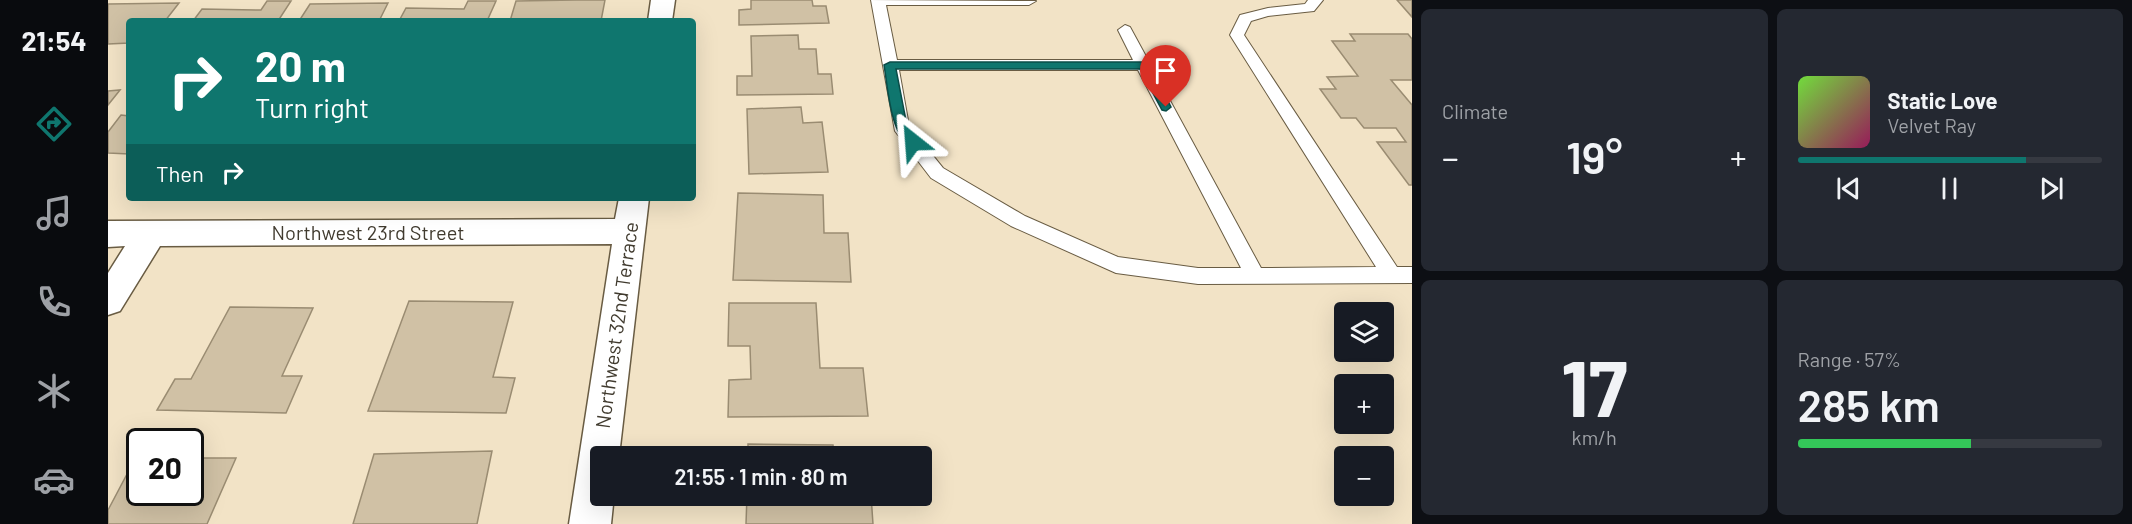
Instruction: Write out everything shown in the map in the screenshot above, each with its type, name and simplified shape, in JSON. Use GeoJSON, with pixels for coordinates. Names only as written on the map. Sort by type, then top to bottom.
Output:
{"type":"FeatureCollection","features":[{"type":"Feature","properties":{"kind":"street"},"geometry":{"type":"LineString","coordinates":[[660,18],[663,0]]}},
{"type":"Feature","properties":{"kind":"street","name":"Northwest 23rd Street"},"geometry":{"type":"LineString","coordinates":[[108,234],[631,214]]}},
{"type":"Feature","properties":{"kind":"street","name":"Northwest 32nd Terrace"},"geometry":{"type":"LineString","coordinates":[[590,524],[631,214]]}},
{"type":"Feature","properties":{"kind":"street"},"geometry":{"type":"LineString","coordinates":[[108,301],[151,234]]}},
{"type":"Feature","properties":{"kind":"lane"},"geometry":{"type":"LineString","coordinates":[[1029,1],[878,0],[901,127],[937,173],[1018,221],[1116,265],[1198,276],[1412,275]]}},
{"type":"Feature","properties":{"kind":"lane"},"geometry":{"type":"LineString","coordinates":[[1316,0],[1309,8],[1268,12],[1245,18],[1237,35],[1392,275]]}},
{"type":"Feature","properties":{"kind":"lane"},"geometry":{"type":"LineString","coordinates":[[1125,30],[1255,276]]}},
{"type":"Feature","properties":{"kind":"lane"},"geometry":{"type":"LineString","coordinates":[[890,65],[1143,65]]}},
{"type":"Feature","properties":{"kind":"building"},"geometry":{"type":"Polygon","coordinates":[[[605,0],[602,18],[511,18],[516,1],[605,0]]]}},
{"type":"Feature","properties":{"kind":"building"},"geometry":{"type":"Polygon","coordinates":[[[751,0],[812,0],[813,6],[826,6],[829,23],[739,25],[739,10],[751,9],[751,0]]]}},
{"type":"Feature","properties":{"kind":"building"},"geometry":{"type":"Polygon","coordinates":[[[1397,0],[1412,0],[1412,17],[1397,0]]]}},
{"type":"Feature","properties":{"kind":"building"},"geometry":{"type":"Polygon","coordinates":[[[267,1],[291,1],[280,18],[195,18],[202,9],[261,10],[267,1]]]}},
{"type":"Feature","properties":{"kind":"building"},"geometry":{"type":"Polygon","coordinates":[[[468,1],[496,1],[488,18],[401,18],[406,8],[464,9],[468,1]]]}},
{"type":"Feature","properties":{"kind":"building"},"geometry":{"type":"Polygon","coordinates":[[[179,3],[167,18],[126,18],[126,43],[108,44],[108,4],[179,3]]]}},
{"type":"Feature","properties":{"kind":"building"},"geometry":{"type":"Polygon","coordinates":[[[388,3],[380,18],[301,18],[310,4],[388,3]]]}},
{"type":"Feature","properties":{"kind":"building"},"geometry":{"type":"Polygon","coordinates":[[[1350,34],[1408,34],[1412,39],[1412,80],[1391,80],[1412,105],[1412,185],[1409,185],[1377,142],[1406,142],[1396,128],[1364,128],[1356,118],[1341,118],[1320,89],[1336,89],[1327,77],[1358,76],[1332,41],[1355,41],[1350,34]]]}},
{"type":"Feature","properties":{"kind":"building"},"geometry":{"type":"Polygon","coordinates":[[[798,35],[799,49],[816,49],[818,74],[831,74],[833,94],[737,95],[737,76],[752,76],[751,36],[798,35]]]}},
{"type":"Feature","properties":{"kind":"building"},"geometry":{"type":"Polygon","coordinates":[[[120,90],[108,105],[108,91],[120,90]]]}},
{"type":"Feature","properties":{"kind":"building"},"geometry":{"type":"Polygon","coordinates":[[[801,107],[803,123],[822,122],[828,172],[749,174],[747,109],[801,107]]]}},
{"type":"Feature","properties":{"kind":"building"},"geometry":{"type":"Polygon","coordinates":[[[121,115],[126,116],[126,154],[108,153],[108,132],[121,115]]]}},
{"type":"Feature","properties":{"kind":"building"},"geometry":{"type":"Polygon","coordinates":[[[738,193],[823,195],[824,233],[848,233],[851,282],[733,280],[738,193]]]}},
{"type":"Feature","properties":{"kind":"building"},"geometry":{"type":"Polygon","coordinates":[[[409,301],[513,302],[493,377],[515,378],[506,413],[368,411],[409,301]]]}},
{"type":"Feature","properties":{"kind":"building"},"geometry":{"type":"Polygon","coordinates":[[[729,303],[816,303],[820,368],[863,368],[868,416],[728,417],[729,380],[751,379],[750,346],[728,346],[729,303]]]}},
{"type":"Feature","properties":{"kind":"building"},"geometry":{"type":"Polygon","coordinates":[[[230,307],[313,308],[282,376],[302,376],[286,413],[157,410],[175,379],[191,379],[230,307]]]}},
{"type":"Feature","properties":{"kind":"building"},"geometry":{"type":"Polygon","coordinates":[[[748,444],[833,446],[748,446],[748,444]]]}},
{"type":"Feature","properties":{"kind":"building"},"geometry":{"type":"Polygon","coordinates":[[[492,451],[477,524],[353,524],[374,454],[492,451]]]}},
{"type":"Feature","properties":{"kind":"building"},"geometry":{"type":"Polygon","coordinates":[[[204,458],[236,458],[207,524],[108,524],[108,510],[126,476],[126,506],[204,506],[204,458]]]}},
{"type":"Feature","properties":{"kind":"building"},"geometry":{"type":"Polygon","coordinates":[[[747,506],[872,506],[873,524],[746,524],[747,506]]]}},
{"type":"Feature","properties":{"kind":"route"},"geometry":{"type":"LineString","coordinates":[[913,142],[901,127],[890,65],[1143,65],[1166,107]]}}]}
